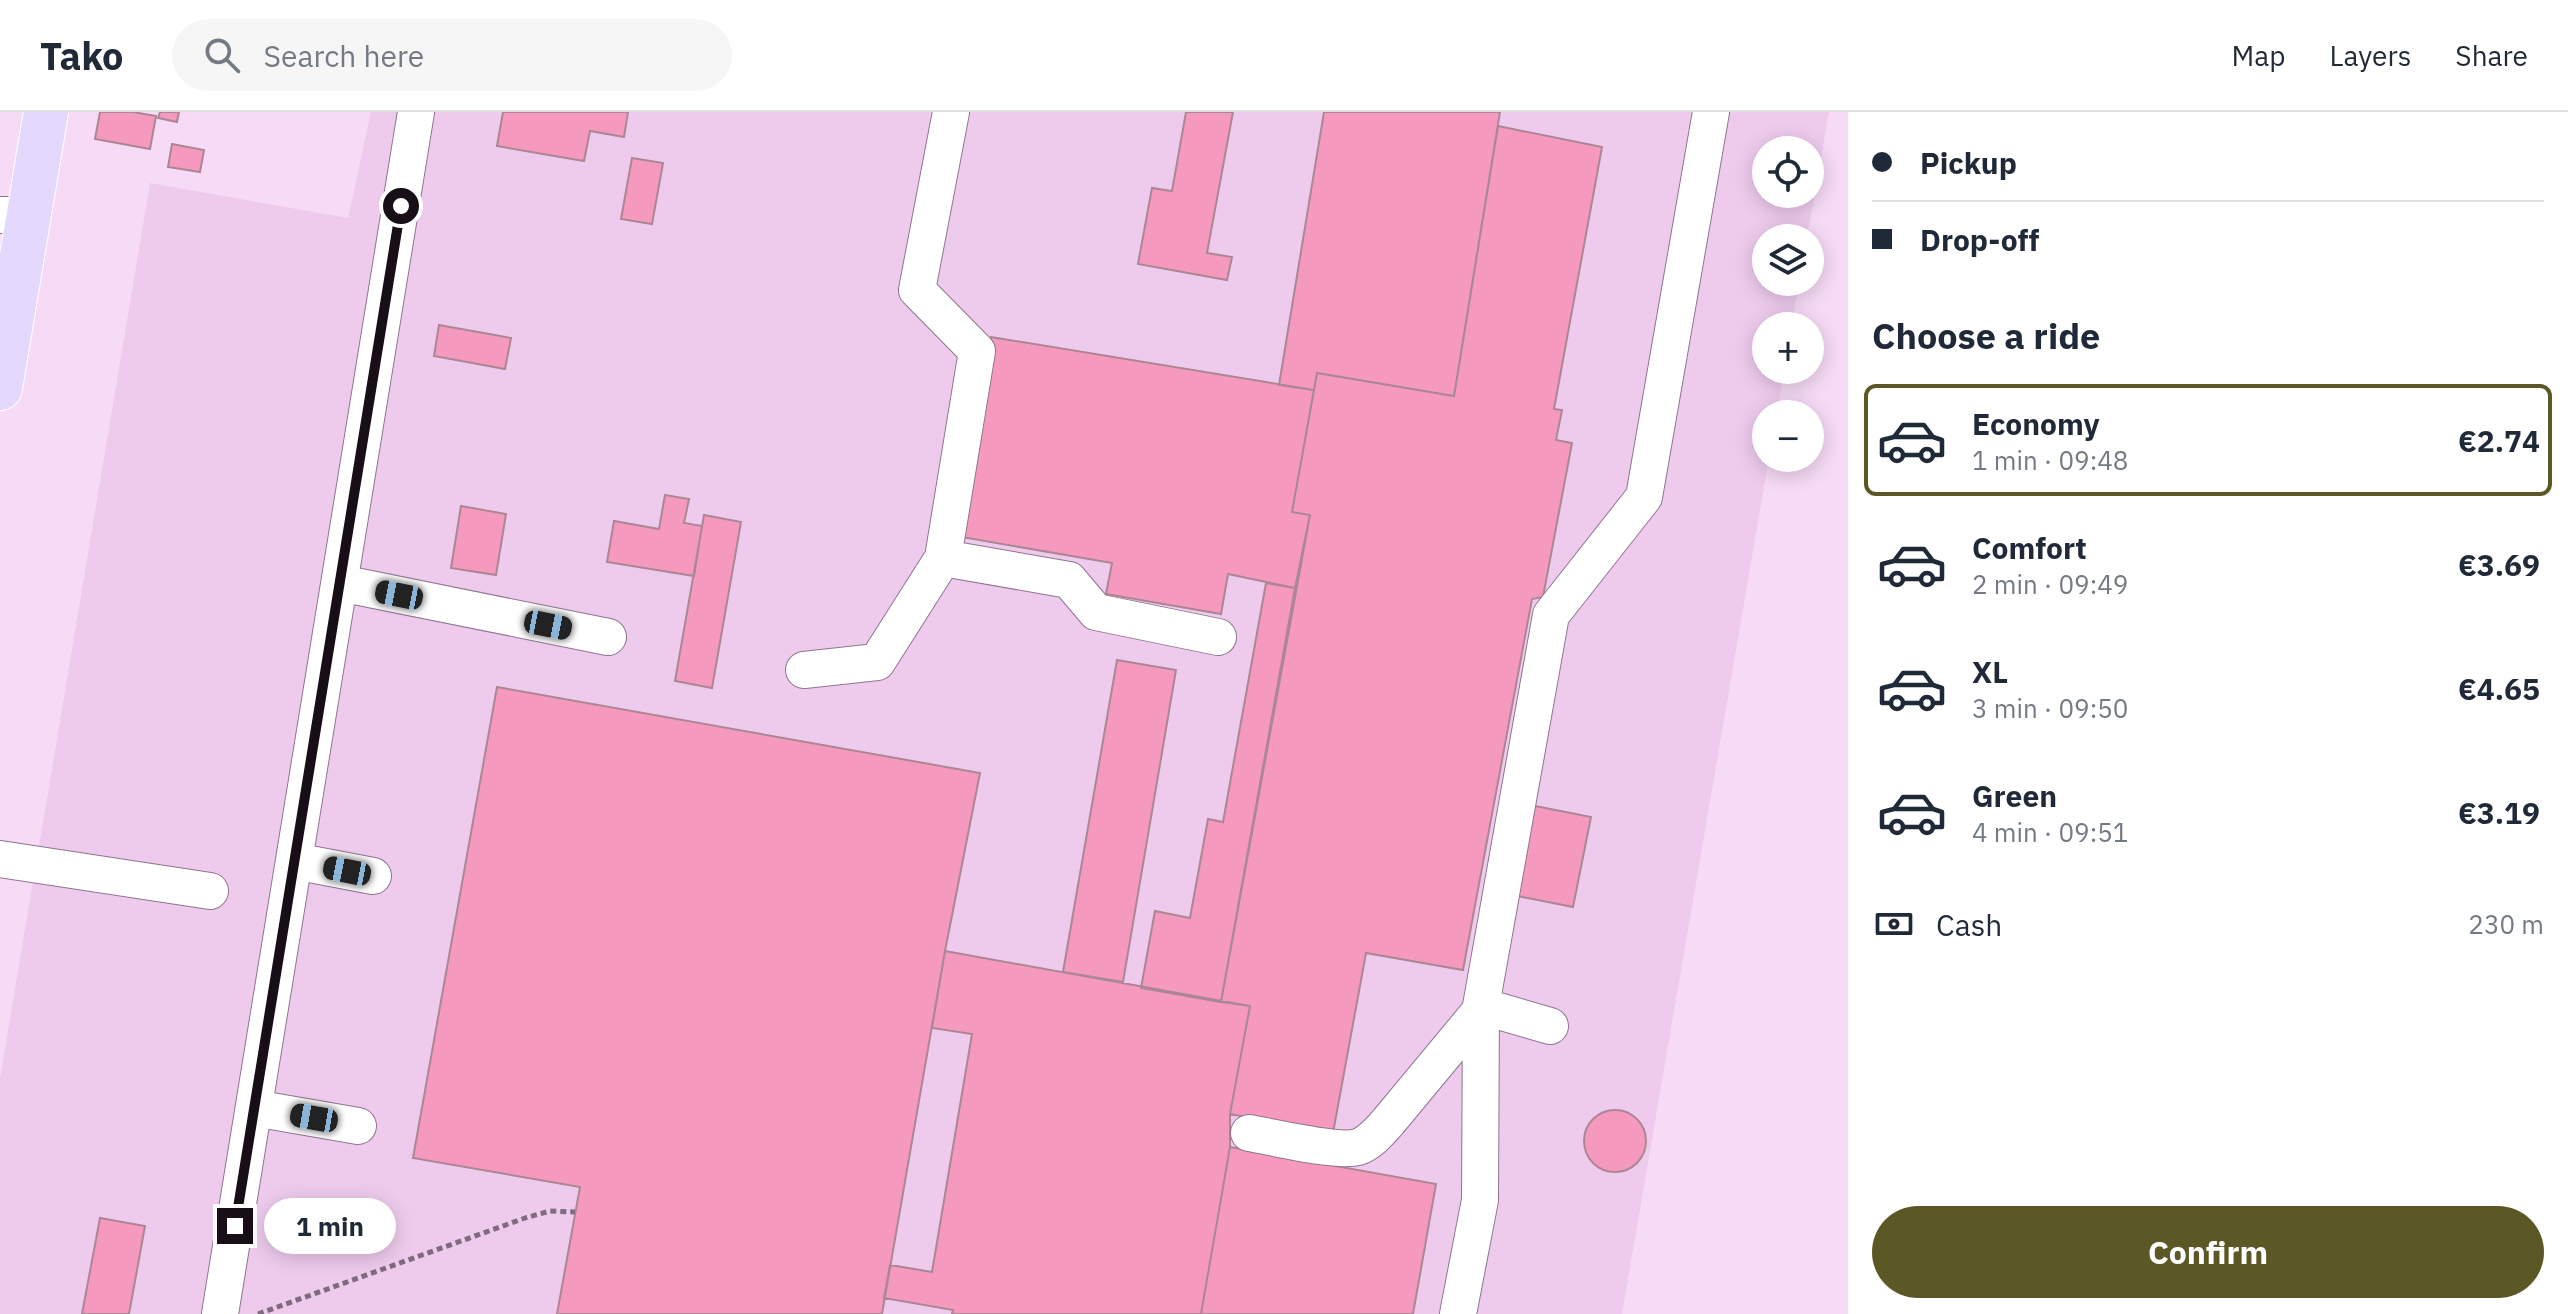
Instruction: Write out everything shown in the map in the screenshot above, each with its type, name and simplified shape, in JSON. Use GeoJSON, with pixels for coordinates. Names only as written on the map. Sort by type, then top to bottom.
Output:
{"type":"FeatureCollection","features":[{"type":"Feature","properties":{"kind":"main road"},"geometry":{"type":"LineString","coordinates":[[0,388],[14,215],[46,112]]}},
{"type":"Feature","properties":{"kind":"lane"},"geometry":{"type":"LineString","coordinates":[[220,1314],[416,112]]}},
{"type":"Feature","properties":{"kind":"lane"},"geometry":{"type":"LineString","coordinates":[[804,670],[877,662],[943,558],[977,351],[917,290],[951,112]]}},
{"type":"Feature","properties":{"kind":"lane"},"geometry":{"type":"LineString","coordinates":[[1458,1314],[1480,1200],[1481,1008],[1551,615],[1644,497],[1711,112]]}},
{"type":"Feature","properties":{"kind":"lane"},"geometry":{"type":"LineString","coordinates":[[943,558],[1069,580],[1096,612],[1218,637]]}},
{"type":"Feature","properties":{"kind":"lane"},"geometry":{"type":"LineString","coordinates":[[340,583],[608,637]]}},
{"type":"Feature","properties":{"kind":"lane"},"geometry":{"type":"LineString","coordinates":[[0,859],[210,891]]}},
{"type":"Feature","properties":{"kind":"lane"},"geometry":{"type":"LineString","coordinates":[[294,861],[373,876]]}},
{"type":"Feature","properties":{"kind":"lane"},"geometry":{"type":"LineString","coordinates":[[1481,1008],[1550,1026]]}},
{"type":"Feature","properties":{"kind":"lane"},"geometry":{"type":"LineString","coordinates":[[1249,1133],[1341,1148],[1358,1147],[1388,1122],[1481,1008]]}},
{"type":"Feature","properties":{"kind":"lane"},"geometry":{"type":"LineString","coordinates":[[254,1108],[358,1126]]}},
{"type":"Feature","properties":{"kind":"path"},"geometry":{"type":"LineString","coordinates":[[258,1314],[525,1218],[550,1211],[575,1212]]}},
{"type":"Feature","properties":{"kind":"shaded area"},"geometry":{"type":"Polygon","coordinates":[[[371,112],[1829,112],[1824,141],[1824,136],[1752,136],[1752,208],[1812,208],[1809,224],[1752,224],[1752,296],[1797,296],[1794,312],[1752,312],[1752,384],[1782,384],[1779,400],[1752,400],[1752,472],[1767,472],[1622,1314],[0,1314],[0,1079],[150,183],[348,218],[371,112]]]}},
{"type":"Feature","properties":{"kind":"building"},"geometry":{"type":"Polygon","coordinates":[[[100,112],[156,116],[150,149],[95,139],[100,112]]]}},
{"type":"Feature","properties":{"kind":"building"},"geometry":{"type":"Polygon","coordinates":[[[160,112],[179,112],[177,122],[158,118],[160,112]]]}},
{"type":"Feature","properties":{"kind":"building"},"geometry":{"type":"Polygon","coordinates":[[[503,112],[628,112],[624,137],[590,131],[584,161],[497,146],[503,112]]]}},
{"type":"Feature","properties":{"kind":"building"},"geometry":{"type":"Polygon","coordinates":[[[1186,112],[1233,112],[1207,253],[1232,257],[1227,280],[1138,264],[1152,188],[1172,191],[1186,112]]]}},
{"type":"Feature","properties":{"kind":"building"},"geometry":{"type":"Polygon","coordinates":[[[1324,112],[1500,112],[1454,396],[1317,373],[1314,390],[1279,385],[1324,112]]]}},
{"type":"Feature","properties":{"kind":"building"},"geometry":{"type":"Polygon","coordinates":[[[1498,126],[1602,147],[1554,409],[1562,410],[1556,440],[1572,443],[1543,597],[1532,599],[1463,970],[1366,953],[1333,1133],[1230,1114],[1250,1006],[1221,1002],[1310,515],[1292,512],[1317,373],[1454,396],[1498,126]]]}},
{"type":"Feature","properties":{"kind":"building"},"geometry":{"type":"Polygon","coordinates":[[[172,144],[204,150],[200,172],[168,167],[172,144]]]}},
{"type":"Feature","properties":{"kind":"building"},"geometry":{"type":"Polygon","coordinates":[[[632,158],[663,163],[652,224],[621,219],[632,158]]]}},
{"type":"Feature","properties":{"kind":"building"},"geometry":{"type":"Polygon","coordinates":[[[439,325],[511,338],[505,369],[434,356],[439,325]]]}},
{"type":"Feature","properties":{"kind":"building"},"geometry":{"type":"Polygon","coordinates":[[[991,337],[1314,390],[1292,512],[1310,515],[1295,588],[1228,574],[1221,614],[1106,594],[1112,563],[956,536],[991,337]]]}},
{"type":"Feature","properties":{"kind":"building"},"geometry":{"type":"Polygon","coordinates":[[[665,495],[689,499],[684,523],[702,526],[694,576],[607,562],[614,521],[659,529],[665,495]]]}},
{"type":"Feature","properties":{"kind":"building"},"geometry":{"type":"Polygon","coordinates":[[[461,506],[506,514],[496,575],[451,568],[461,506]]]}},
{"type":"Feature","properties":{"kind":"building"},"geometry":{"type":"Polygon","coordinates":[[[704,515],[741,522],[712,688],[675,681],[704,515]]]}},
{"type":"Feature","properties":{"kind":"building"},"geometry":{"type":"Polygon","coordinates":[[[1266,583],[1295,588],[1221,1002],[1141,988],[1155,911],[1190,918],[1208,819],[1223,822],[1266,583]]]}},
{"type":"Feature","properties":{"kind":"building"},"geometry":{"type":"Polygon","coordinates":[[[1117,660],[1176,670],[1123,982],[1063,972],[1117,660]]]}},
{"type":"Feature","properties":{"kind":"building"},"geometry":{"type":"Polygon","coordinates":[[[497,687],[980,773],[945,951],[882,1314],[557,1314],[580,1187],[413,1158],[497,687]]]}},
{"type":"Feature","properties":{"kind":"building"},"geometry":{"type":"Polygon","coordinates":[[[1525,804],[1591,817],[1573,907],[1507,894],[1525,804]]]}},
{"type":"Feature","properties":{"kind":"building"},"geometry":{"type":"Polygon","coordinates":[[[945,951],[1250,1006],[1230,1114],[1230,1147],[1201,1314],[952,1314],[953,1310],[884,1298],[890,1265],[932,1272],[972,1034],[932,1028],[945,951]]]}},
{"type":"Feature","properties":{"kind":"building"},"geometry":{"type":"Polygon","coordinates":[[[1615,1110],[1637,1119],[1646,1141],[1637,1163],[1615,1172],[1593,1163],[1584,1141],[1593,1119],[1615,1110]]]}},
{"type":"Feature","properties":{"kind":"building"},"geometry":{"type":"Polygon","coordinates":[[[1230,1147],[1436,1184],[1413,1314],[1201,1314],[1230,1147]]]}},
{"type":"Feature","properties":{"kind":"building"},"geometry":{"type":"Polygon","coordinates":[[[100,1218],[145,1226],[129,1314],[82,1314],[100,1218]]]}},
{"type":"Feature","properties":{"kind":"route"},"geometry":{"type":"LineString","coordinates":[[235,1226],[401,206]]}}]}
